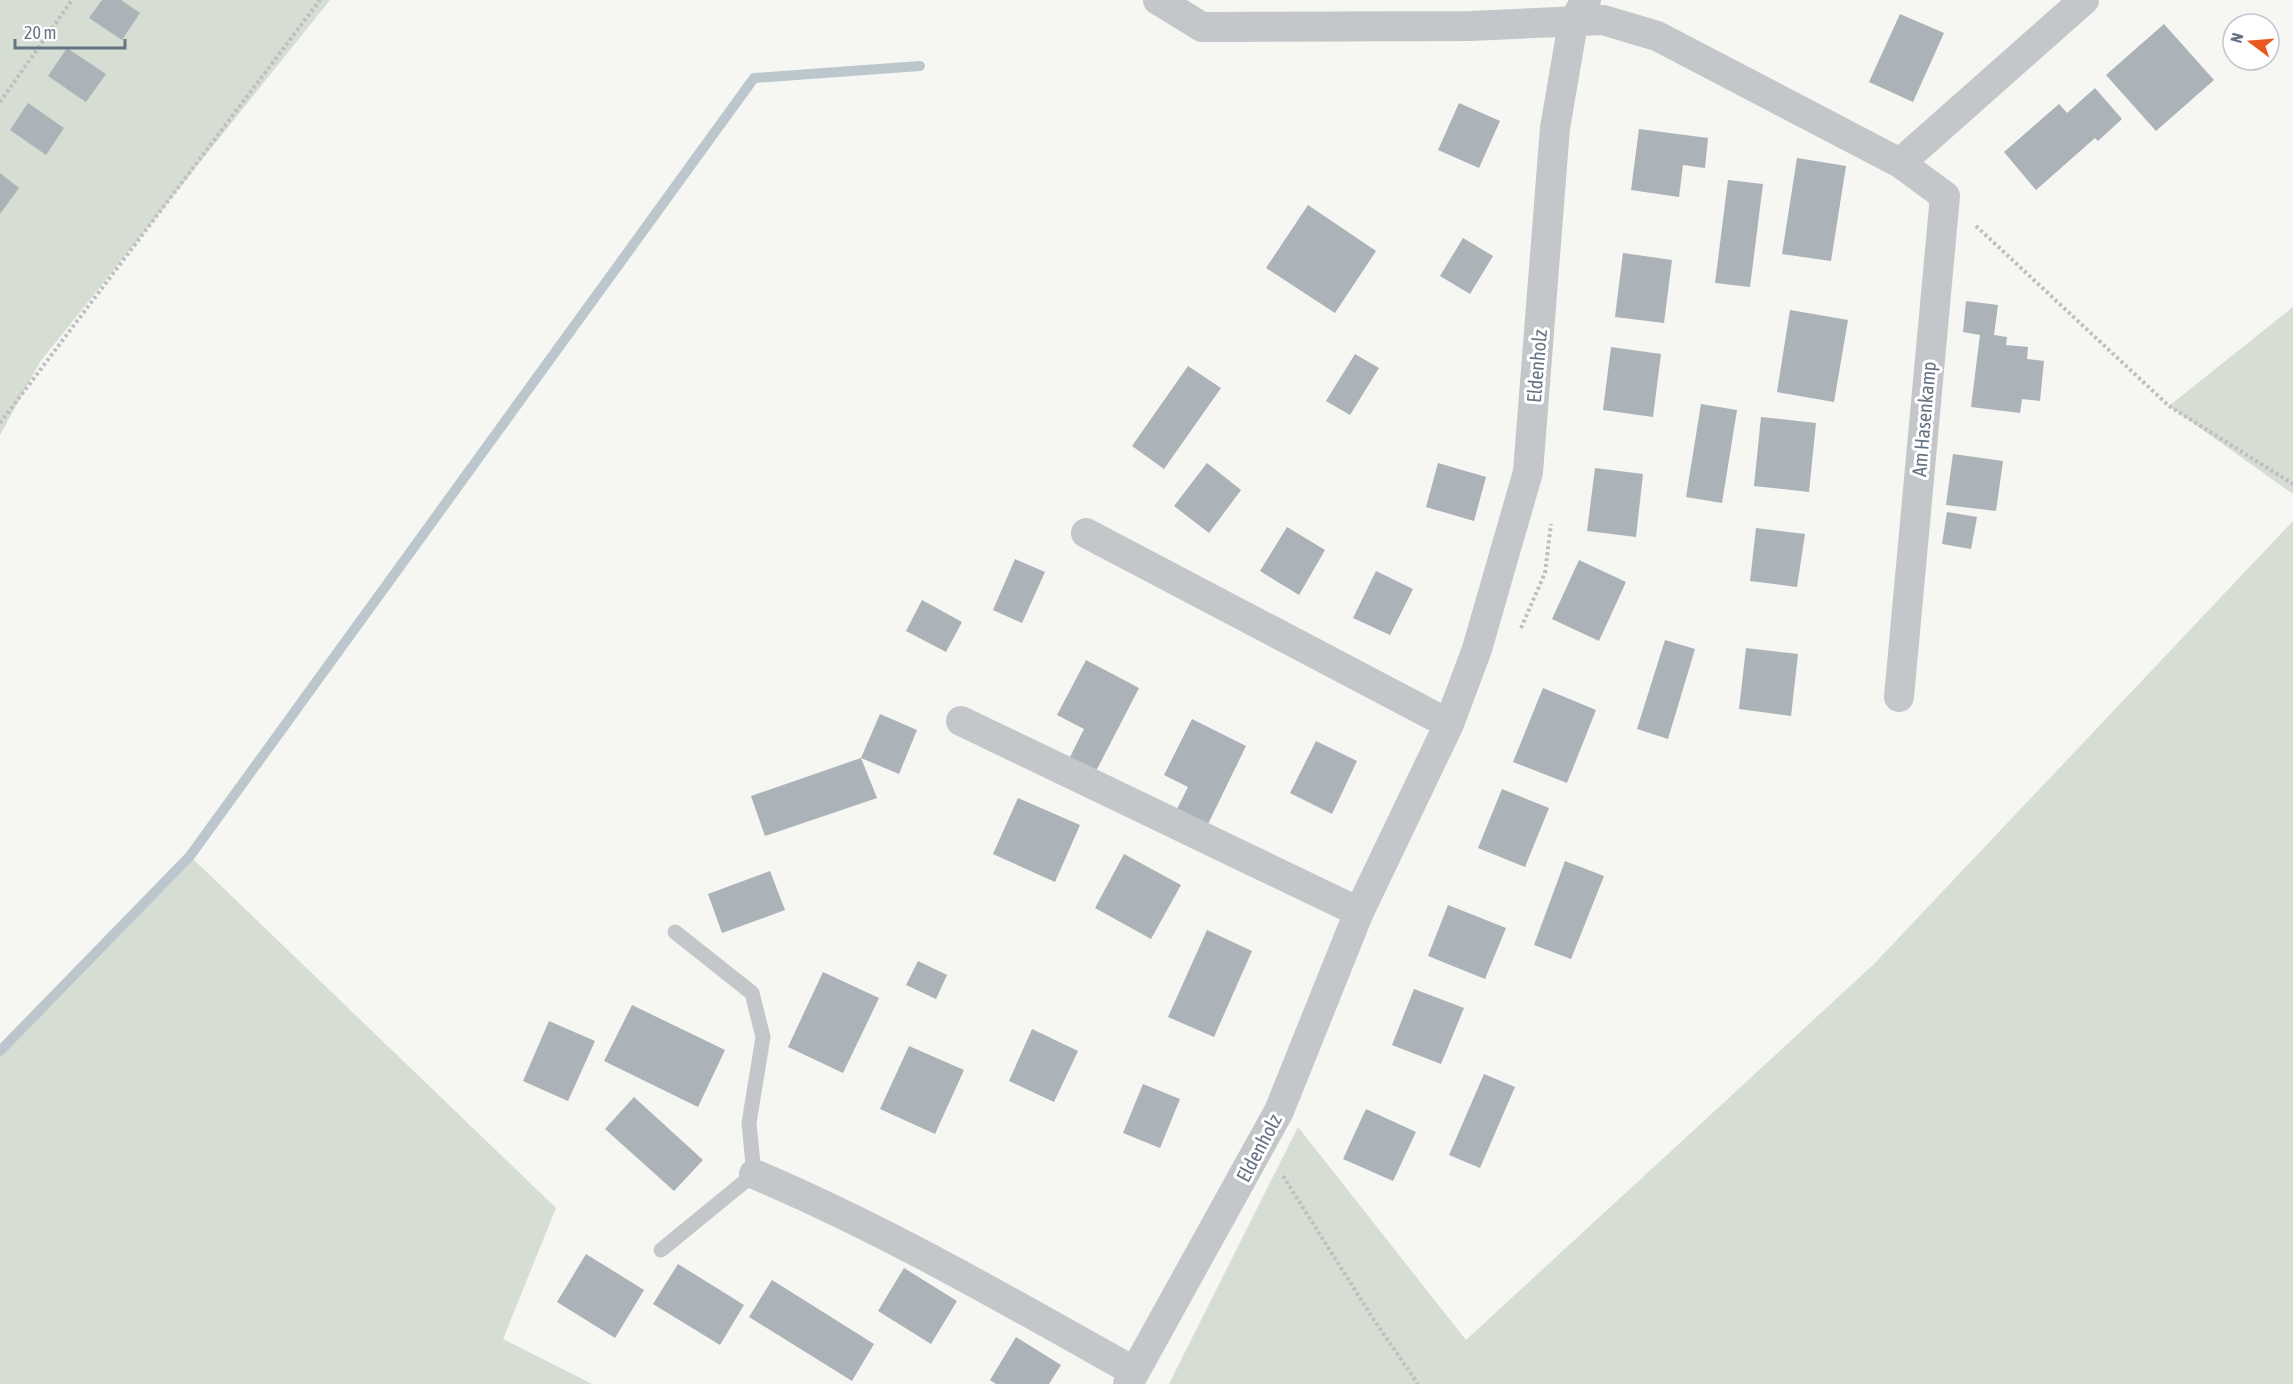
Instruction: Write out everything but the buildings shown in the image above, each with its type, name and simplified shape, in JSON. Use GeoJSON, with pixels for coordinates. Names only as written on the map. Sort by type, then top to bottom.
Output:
{"type":"FeatureCollection","features":[{"type":"Feature","properties":{"kind":"street"},"geometry":{"type":"LineString","coordinates":[[1158,0],[1202,27],[1471,26],[1579,12],[1657,36],[1900,163],[1945,196]]}},
{"type":"Feature","properties":{"kind":"street"},"geometry":{"type":"LineString","coordinates":[[1900,163],[2084,0]]}},
{"type":"Feature","properties":{"kind":"street","name":"Eldenholz"},"geometry":{"type":"LineString","coordinates":[[754,1174],[818,1201],[927,1256],[1132,1378],[1279,1111],[1359,912],[1449,724],[1477,649],[1528,472],[1555,128],[1579,12]]}},
{"type":"Feature","properties":{"kind":"street","name":"Am Hasenkamp"},"geometry":{"type":"LineString","coordinates":[[1899,697],[1945,196]]}},
{"type":"Feature","properties":{"kind":"street"},"geometry":{"type":"LineString","coordinates":[[1086,533],[1449,724]]}},
{"type":"Feature","properties":{"kind":"street"},"geometry":{"type":"LineString","coordinates":[[961,721],[1359,912]]}},
{"type":"Feature","properties":{"kind":"lane"},"geometry":{"type":"LineString","coordinates":[[661,1250],[754,1174],[749,1124],[762,1037],[752,993],[675,932]]}},
{"type":"Feature","properties":{"kind":"path"},"geometry":{"type":"LineString","coordinates":[[0,102],[72,0]]}},
{"type":"Feature","properties":{"kind":"path"},"geometry":{"type":"LineString","coordinates":[[0,423],[320,0]]}},
{"type":"Feature","properties":{"kind":"path"},"geometry":{"type":"LineString","coordinates":[[1945,196],[2169,406],[2293,484]]}},
{"type":"Feature","properties":{"kind":"path"},"geometry":{"type":"LineString","coordinates":[[1262,1143],[1372,1317],[1418,1384]]}},
{"type":"Feature","properties":{"kind":"shaded area"},"geometry":{"type":"Polygon","coordinates":[[[0,0],[330,0],[40,362],[0,435],[0,0]]]}},
{"type":"Feature","properties":{"kind":"shaded area"},"geometry":{"type":"Polygon","coordinates":[[[2293,307],[2293,494],[2169,406],[2293,307]]]}},
{"type":"Feature","properties":{"kind":"shaded area"},"geometry":{"type":"Polygon","coordinates":[[[2293,521],[2293,1384],[1169,1384],[1298,1127],[1466,1340],[1874,964],[2293,521]]]}},
{"type":"Feature","properties":{"kind":"shaded area"},"geometry":{"type":"Polygon","coordinates":[[[190,856],[556,1208],[503,1339],[592,1384],[0,1384],[0,1051],[190,856]]]}},
{"type":"Feature","properties":{"kind":"waterway"},"geometry":{"type":"LineString","coordinates":[[0,1051],[190,856],[754,78],[920,66]]}}]}
